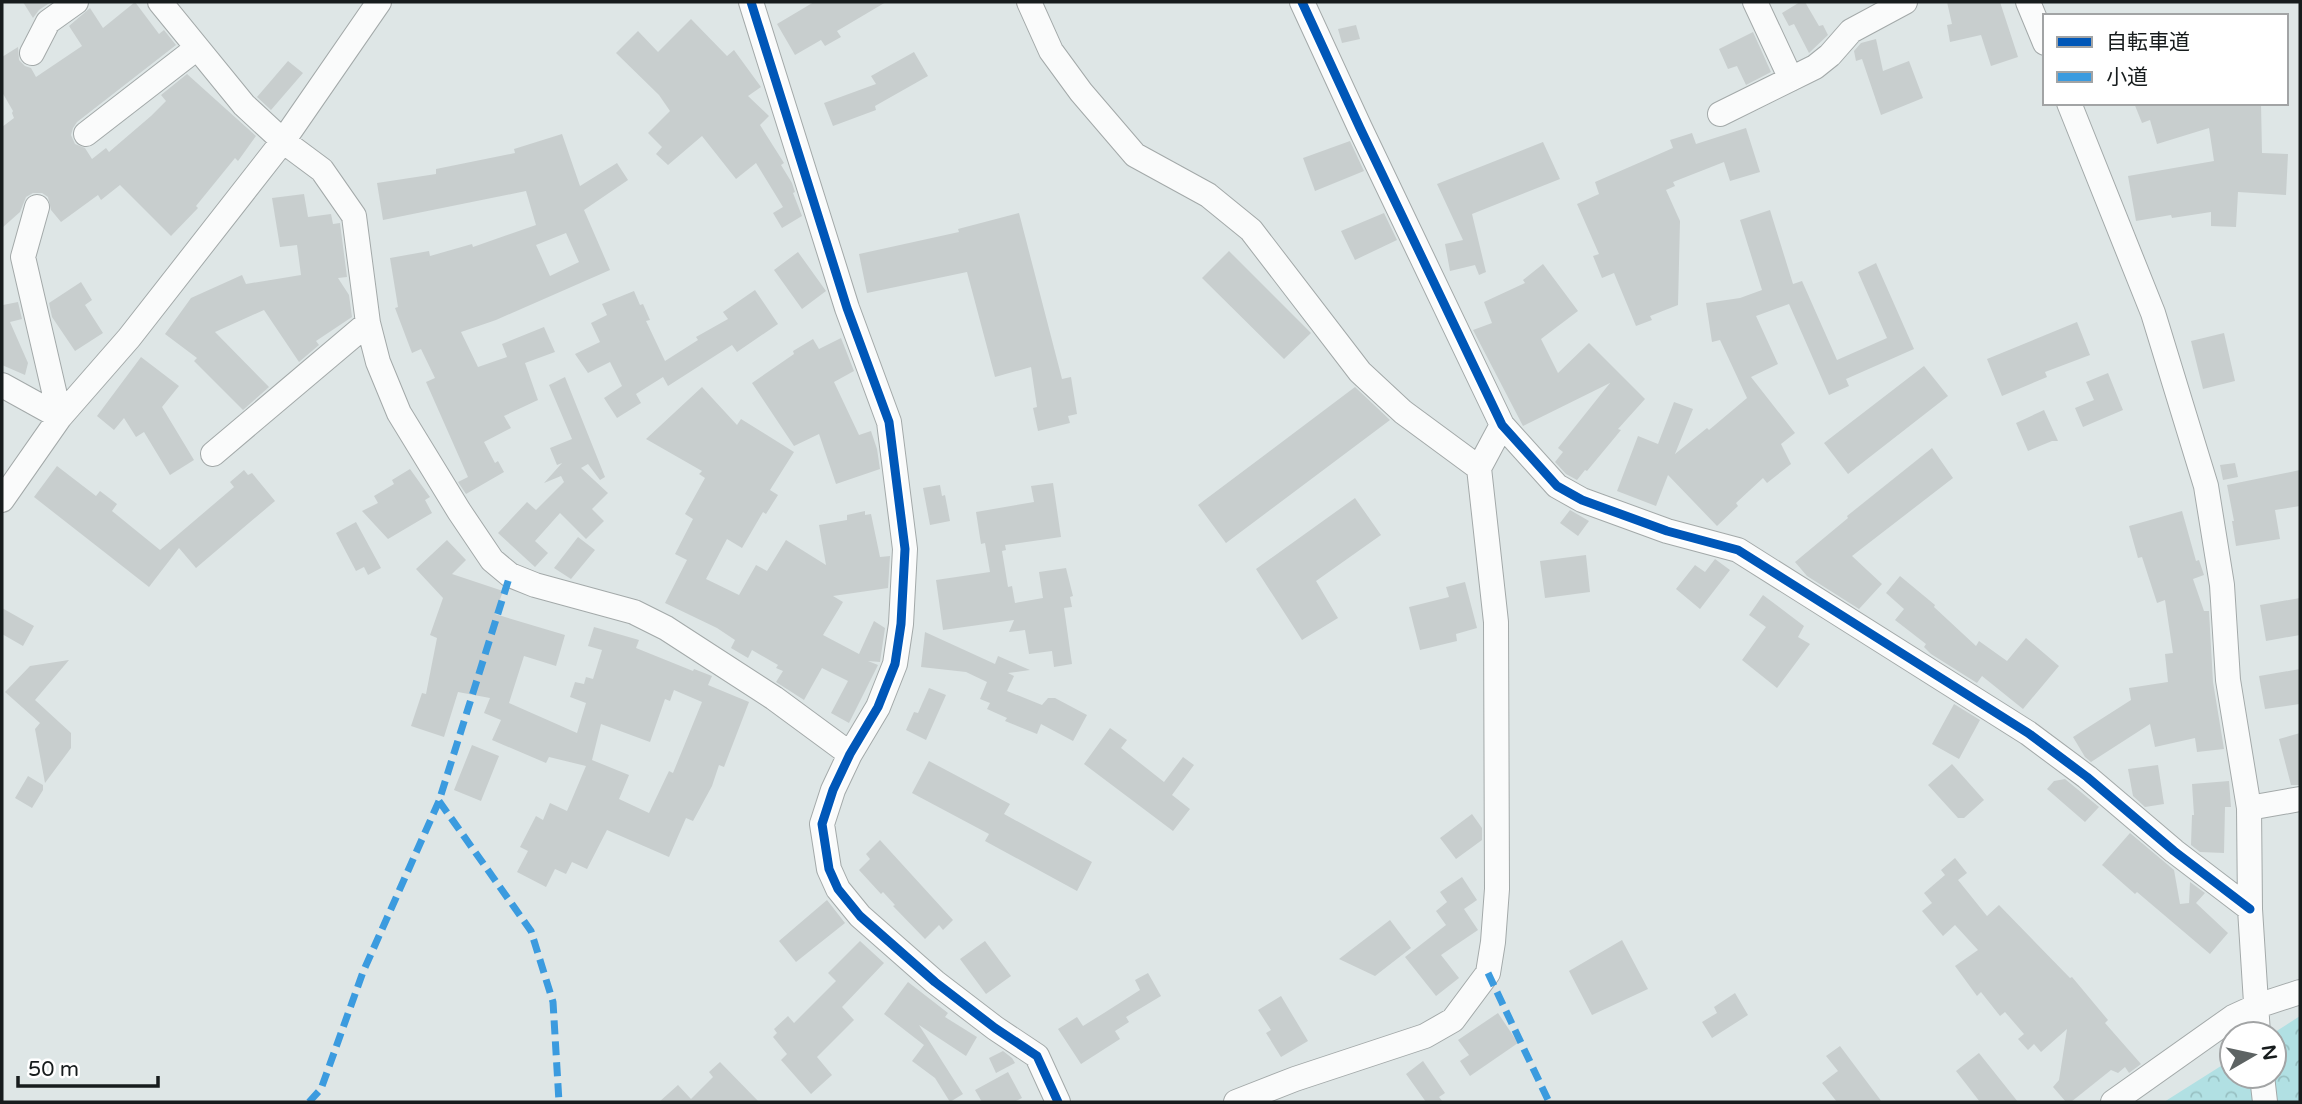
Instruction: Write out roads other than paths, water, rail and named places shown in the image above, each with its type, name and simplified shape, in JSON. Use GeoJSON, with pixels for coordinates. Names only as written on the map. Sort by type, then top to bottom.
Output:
{"type":"FeatureCollection","features":[{"type":"Feature","properties":{"kind":"street"},"geometry":{"type":"LineString","coordinates":[[32,53],[48,22],[76,2]]}},
{"type":"Feature","properties":{"kind":"street"},"geometry":{"type":"LineString","coordinates":[[160,2],[243,105],[283,141],[322,170],[354,216],[368,323],[378,362],[398,412],[492,560],[510,575],[535,585],[634,612],[666,628],[774,698],[850,754]]}},
{"type":"Feature","properties":{"kind":"street"},"geometry":{"type":"LineString","coordinates":[[6,487],[60,417],[129,338],[283,141],[379,2]]}},
{"type":"Feature","properties":{"kind":"street"},"geometry":{"type":"LineString","coordinates":[[751,2],[847,308],[889,422],[905,549],[901,624],[895,664],[878,707],[850,754],[830,796],[822,824],[829,869],[838,889],[860,916],[934,982],[1037,1056],[1058,1102]]}},
{"type":"Feature","properties":{"kind":"street"},"geometry":{"type":"LineString","coordinates":[[1029,2],[1051,51],[1081,92],[1135,155],[1208,195],[1251,230],[1360,372],[1403,412],[1479,468]]}},
{"type":"Feature","properties":{"kind":"street"},"geometry":{"type":"LineString","coordinates":[[1302,2],[1502,425],[1558,485],[1582,500],[1667,531],[1738,550],[2028,733],[2087,777],[2174,851],[2250,909]]}},
{"type":"Feature","properties":{"kind":"street"},"geometry":{"type":"LineString","coordinates":[[1755,2],[1791,79]]}},
{"type":"Feature","properties":{"kind":"street"},"geometry":{"type":"LineString","coordinates":[[1720,114],[1815,67],[1830,55],[1851,31],[1905,2]]}},
{"type":"Feature","properties":{"kind":"street"},"geometry":{"type":"LineString","coordinates":[[2028,2],[2043,38]]}},
{"type":"Feature","properties":{"kind":"street"},"geometry":{"type":"LineString","coordinates":[[86,134],[197,48]]}},
{"type":"Feature","properties":{"kind":"street"},"geometry":{"type":"LineString","coordinates":[[2070,105],[2152,313],[2206,486],[2222,585],[2228,680],[2249,808],[2250,909],[2258,1020]]}},
{"type":"Feature","properties":{"kind":"street"},"geometry":{"type":"LineString","coordinates":[[37,207],[23,257],[60,417]]}},
{"type":"Feature","properties":{"kind":"street"},"geometry":{"type":"LineString","coordinates":[[213,454],[368,323]]}},
{"type":"Feature","properties":{"kind":"street"},"geometry":{"type":"LineString","coordinates":[[2,385],[60,417]]}},
{"type":"Feature","properties":{"kind":"street"},"geometry":{"type":"LineString","coordinates":[[1236,1102],[1295,1079],[1425,1036],[1453,1020],[1488,972],[1497,889],[1496,622],[1479,468],[1502,425]]}},
{"type":"Feature","properties":{"kind":"street"},"geometry":{"type":"LineString","coordinates":[[2249,808],[2300,799]]}},
{"type":"Feature","properties":{"kind":"street"},"geometry":{"type":"LineString","coordinates":[[2113,1102],[2233,1017],[2300,992]]}}]}
